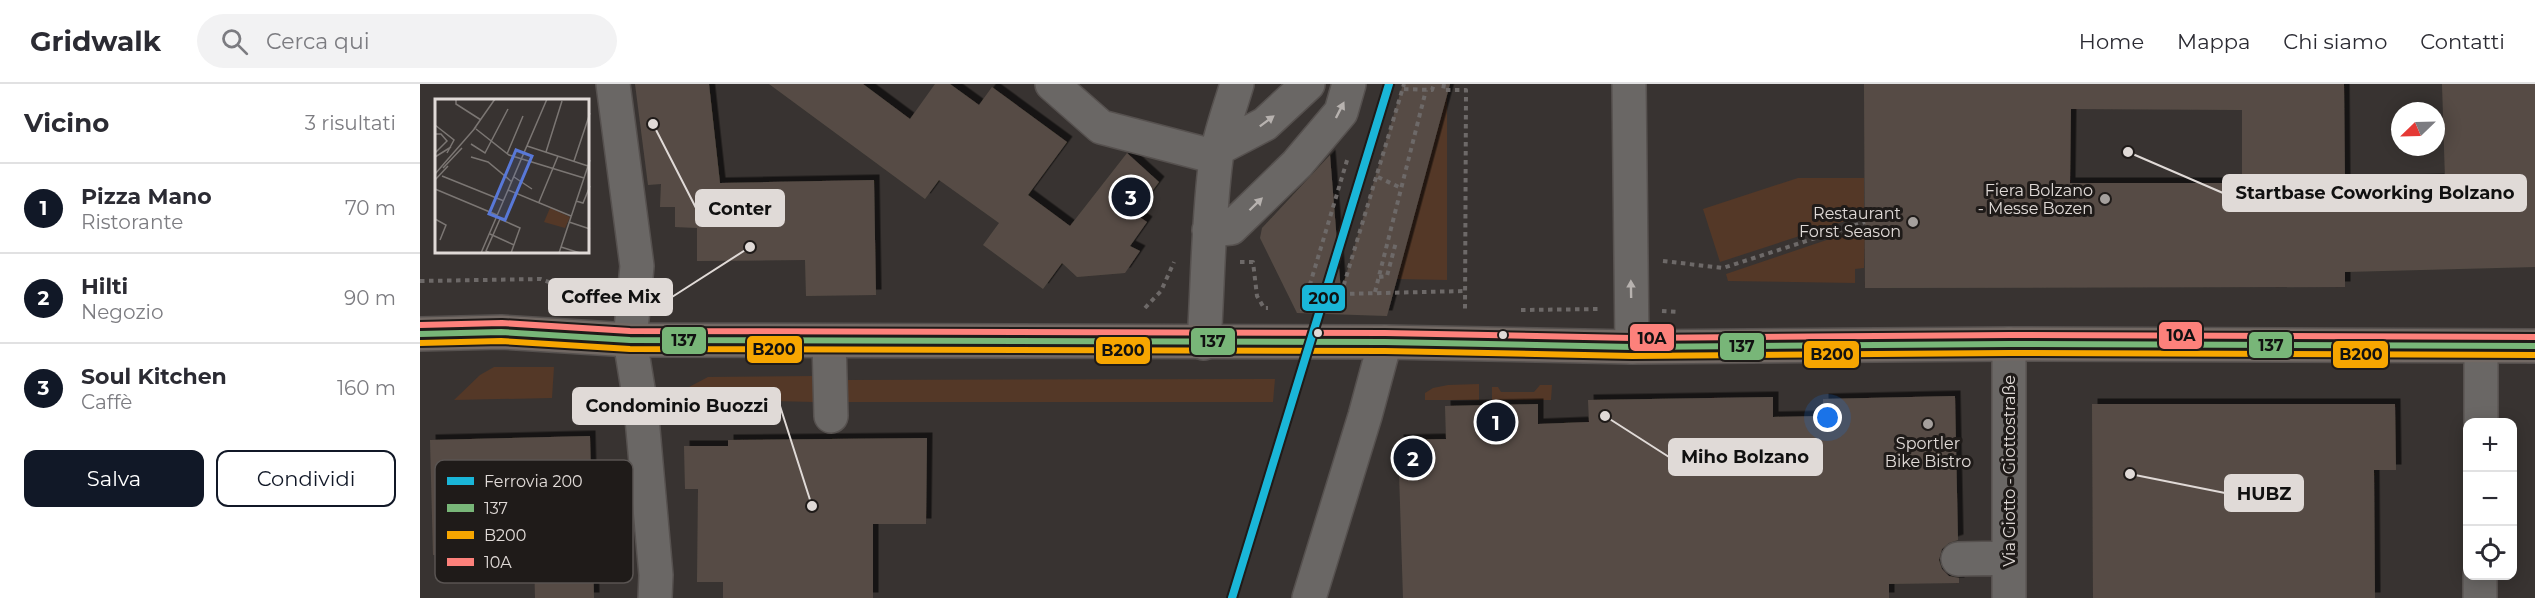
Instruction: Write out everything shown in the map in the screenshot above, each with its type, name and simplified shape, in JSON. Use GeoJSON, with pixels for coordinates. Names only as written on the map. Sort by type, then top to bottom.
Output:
{"type":"FeatureCollection","features":[{"type":"Feature","properties":{"kind":"main road"},"geometry":{"type":"LineString","coordinates":[[420,334],[501,332],[630,340],[1385,342],[1632,347],[2009,344],[2535,346]]}},
{"type":"Feature","properties":{"kind":"street"},"geometry":{"type":"LineString","coordinates":[[613,84],[637,266],[630,340],[641,407],[656,575],[656,598]]}},
{"type":"Feature","properties":{"kind":"street"},"geometry":{"type":"LineString","coordinates":[[1052,84],[1101,127],[1217,152],[1265,124],[1308,84]]}},
{"type":"Feature","properties":{"kind":"street"},"geometry":{"type":"LineString","coordinates":[[1204,343],[1209,230],[1217,152],[1237,84]]}},
{"type":"Feature","properties":{"kind":"street"},"geometry":{"type":"LineString","coordinates":[[1209,230],[1231,228],[1297,164],[1341,112],[1349,84]]}},
{"type":"Feature","properties":{"kind":"street"},"geometry":{"type":"LineString","coordinates":[[1629,84],[1632,347]]}},
{"type":"Feature","properties":{"kind":"street"},"geometry":{"type":"LineString","coordinates":[[829,341],[831,416]]}},
{"type":"Feature","properties":{"kind":"street"},"geometry":{"type":"LineString","coordinates":[[1309,598],[1365,416],[1385,342]]}},
{"type":"Feature","properties":{"kind":"street","name":"Via Giotto - Giottostraße"},"geometry":{"type":"LineString","coordinates":[[2009,344],[2009,598]]}},
{"type":"Feature","properties":{"kind":"street"},"geometry":{"type":"LineString","coordinates":[[2481,347],[2481,418]]}},
{"type":"Feature","properties":{"kind":"street"},"geometry":{"type":"LineString","coordinates":[[1958,559],[2009,558]]}},
{"type":"Feature","properties":{"kind":"street"},"geometry":{"type":"LineString","coordinates":[[2480,580],[2480,598]]}},
{"type":"Feature","properties":{"kind":"path"},"geometry":{"type":"LineString","coordinates":[[1336,311],[1404,87],[1432,90],[1434,84]]}},
{"type":"Feature","properties":{"kind":"path"},"geometry":{"type":"LineString","coordinates":[[1444,84],[1443,90],[1466,90],[1464,344]]}},
{"type":"Feature","properties":{"kind":"path"},"geometry":{"type":"LineString","coordinates":[[1376,292],[1426,90]]}},
{"type":"Feature","properties":{"kind":"path"},"geometry":{"type":"LineString","coordinates":[[1302,312],[1350,150]]}},
{"type":"Feature","properties":{"kind":"path"},"geometry":{"type":"LineString","coordinates":[[1378,177],[1401,188]]}},
{"type":"Feature","properties":{"kind":"path"},"geometry":{"type":"LineString","coordinates":[[1660,260],[1723,268],[1865,222]]}},
{"type":"Feature","properties":{"kind":"path"},"geometry":{"type":"LineString","coordinates":[[1379,277],[1387,276],[1396,242]]}},
{"type":"Feature","properties":{"kind":"path"},"geometry":{"type":"LineString","coordinates":[[1135,309],[1144,308],[1161,291],[1175,260],[1253,262],[1257,296],[1264,308],[1274,309]]}},
{"type":"Feature","properties":{"kind":"path"},"geometry":{"type":"LineString","coordinates":[[552,336],[550,312],[587,297],[609,273],[637,266]]}},
{"type":"Feature","properties":{"kind":"path"},"geometry":{"type":"LineString","coordinates":[[420,281],[541,279],[605,304],[634,305]]}},
{"type":"Feature","properties":{"kind":"path"},"geometry":{"type":"LineString","coordinates":[[1341,294],[1465,291]]}},
{"type":"Feature","properties":{"kind":"path"},"geometry":{"type":"LineString","coordinates":[[1512,310],[1632,309],[1682,312]]}},
{"type":"Feature","properties":{"kind":"path"},"geometry":{"type":"LineString","coordinates":[[1453,310],[1477,310]]}},
{"type":"Feature","properties":{"kind":"path"},"geometry":{"type":"LineString","coordinates":[[1293,311],[1313,312]]}},
{"type":"Feature","properties":{"kind":"path"},"geometry":{"type":"LineString","coordinates":[[1324,312],[1348,311]]}},
{"type":"Feature","properties":{"kind":"shaded area"},"geometry":{"type":"Polygon","coordinates":[[[1447,95],[1447,280],[1397,279],[1447,95]]]}},
{"type":"Feature","properties":{"kind":"shaded area"},"geometry":{"type":"Polygon","coordinates":[[[1798,178],[1864,178],[1864,215],[1720,262],[1703,209],[1798,178]]]}},
{"type":"Feature","properties":{"kind":"shaded area"},"geometry":{"type":"Polygon","coordinates":[[[1865,227],[1864,268],[1855,269],[1855,283],[1728,281],[1726,274],[1865,227]]]}},
{"type":"Feature","properties":{"kind":"shaded area"},"geometry":{"type":"Polygon","coordinates":[[[494,367],[554,367],[552,398],[454,400],[480,375],[494,367]]]}},
{"type":"Feature","properties":{"kind":"shaded area"},"geometry":{"type":"Polygon","coordinates":[[[814,376],[814,402],[683,399],[689,387],[708,377],[814,376]]]}},
{"type":"Feature","properties":{"kind":"shaded area"},"geometry":{"type":"Polygon","coordinates":[[[1275,379],[1273,402],[843,402],[841,380],[1275,379]]]}},
{"type":"Feature","properties":{"kind":"shaded area"},"geometry":{"type":"Polygon","coordinates":[[[1479,384],[1479,400],[1425,400],[1425,393],[1433,388],[1479,384]]]}},
{"type":"Feature","properties":{"kind":"shaded area"},"geometry":{"type":"Polygon","coordinates":[[[1540,385],[1552,385],[1551,400],[1492,400],[1492,387],[1498,387],[1501,392],[1534,392],[1540,385]]]}},
{"type":"Feature","properties":{"kind":"building"},"geometry":{"type":"Polygon","coordinates":[[[635,84],[709,84],[720,183],[874,180],[876,295],[806,296],[805,260],[697,261],[697,228],[675,227],[675,207],[660,207],[661,184],[648,185],[635,84]]]}},
{"type":"Feature","properties":{"kind":"building"},"geometry":{"type":"Polygon","coordinates":[[[769,84],[863,84],[910,119],[935,84],[950,84],[979,105],[992,87],[1067,142],[1028,195],[1070,226],[1127,153],[1159,182],[1135,214],[1147,222],[1130,246],[1140,251],[1125,273],[1077,277],[1062,263],[1043,289],[983,245],[999,223],[939,180],[925,199],[769,84]]]}},
{"type":"Feature","properties":{"kind":"building"},"geometry":{"type":"Polygon","coordinates":[[[1403,84],[1450,84],[1387,316],[1297,313],[1260,238],[1262,228],[1330,155],[1341,292],[1403,84]]]}},
{"type":"Feature","properties":{"kind":"building","name":"Fiera Bolzano - Messe Bozen"},"geometry":{"type":"Polygon","coordinates":[[[1864,84],[2344,84],[2345,182],[2445,179],[2445,102],[2443,102],[2442,84],[2535,84],[2535,267],[2345,272],[2345,287],[1865,288],[1864,84]],[[2071,109],[2070,183],[2242,183],[2242,110],[2071,109]]]}},
{"type":"Feature","properties":{"kind":"building"},"geometry":{"type":"Polygon","coordinates":[[[1955,396],[1958,540],[1942,549],[1939,560],[1942,569],[1949,576],[1959,578],[1959,583],[1889,584],[1889,598],[1403,598],[1398,440],[1446,439],[1445,406],[1538,404],[1538,424],[1589,422],[1588,400],[1773,397],[1773,417],[1823,416],[1823,399],[1955,396]]]}},
{"type":"Feature","properties":{"kind":"building"},"geometry":{"type":"Polygon","coordinates":[[[2092,404],[2395,404],[2396,470],[2374,470],[2375,598],[2093,598],[2092,404]]]}},
{"type":"Feature","properties":{"kind":"building"},"geometry":{"type":"Polygon","coordinates":[[[590,436],[591,460],[435,460],[435,555],[433,555],[430,440],[590,436]]]}},
{"type":"Feature","properties":{"kind":"building"},"geometry":{"type":"Polygon","coordinates":[[[927,438],[926,524],[873,524],[873,598],[723,598],[723,582],[697,582],[698,489],[685,489],[684,446],[728,446],[728,440],[927,438]]]}},
{"type":"Feature","properties":{"kind":"building"},"geometry":{"type":"Polygon","coordinates":[[[535,583],[594,583],[594,598],[535,598],[535,583]]]}},
{"type":"Feature","properties":{"kind":"rail line","name":"200"},"geometry":{"type":"LineString","coordinates":[[1232,598],[1389,84]]}},
{"type":"Feature","properties":{"kind":"transit line","name":"10A"},"geometry":{"type":"LineString","coordinates":[[420,325],[502,323],[630,331],[1385,333],[1632,338],[2009,335],[2535,337]]}},
{"type":"Feature","properties":{"kind":"transit line","name":"137"},"geometry":{"type":"LineString","coordinates":[[420,334],[501,332],[630,340],[1385,342],[1632,347],[2009,344],[2535,346]]}},
{"type":"Feature","properties":{"kind":"transit line","name":"B200"},"geometry":{"type":"LineString","coordinates":[[420,343],[501,341],[630,349],[1385,351],[1632,356],[2009,353],[2535,355]]}},
{"type":"Feature","properties":{"kind":"place","name":"Conter"},"geometry":{"type":"Point","coordinates":[653,124]}},
{"type":"Feature","properties":{"kind":"place","name":"Startbase Coworking Bolzano"},"geometry":{"type":"Point","coordinates":[2128,152]}},
{"type":"Feature","properties":{"kind":"place","name":"Soul Kitchen"},"geometry":{"type":"Point","coordinates":[1131,197]}},
{"type":"Feature","properties":{"kind":"place","name":"Fiera Bolzano - Messe Bozen"},"geometry":{"type":"Point","coordinates":[2105,199]}},
{"type":"Feature","properties":{"kind":"place","name":"Restaurant Forst Season"},"geometry":{"type":"Point","coordinates":[1913,222]}},
{"type":"Feature","properties":{"kind":"place","name":"Coffee Mix"},"geometry":{"type":"Point","coordinates":[750,247]}},
{"type":"Feature","properties":{"kind":"place","name":"Miho Bolzano"},"geometry":{"type":"Point","coordinates":[1605,416]}},
{"type":"Feature","properties":{"kind":"place","name":"Pizza Mano"},"geometry":{"type":"Point","coordinates":[1496,422]}},
{"type":"Feature","properties":{"kind":"place","name":"Sportler Bike Bistro"},"geometry":{"type":"Point","coordinates":[1928,424]}},
{"type":"Feature","properties":{"kind":"place","name":"Hilti"},"geometry":{"type":"Point","coordinates":[1413,458]}},
{"type":"Feature","properties":{"kind":"place","name":"HUBZ"},"geometry":{"type":"Point","coordinates":[2130,474]}},
{"type":"Feature","properties":{"kind":"place","name":"Condominio Buozzi"},"geometry":{"type":"Point","coordinates":[812,506]}}]}
